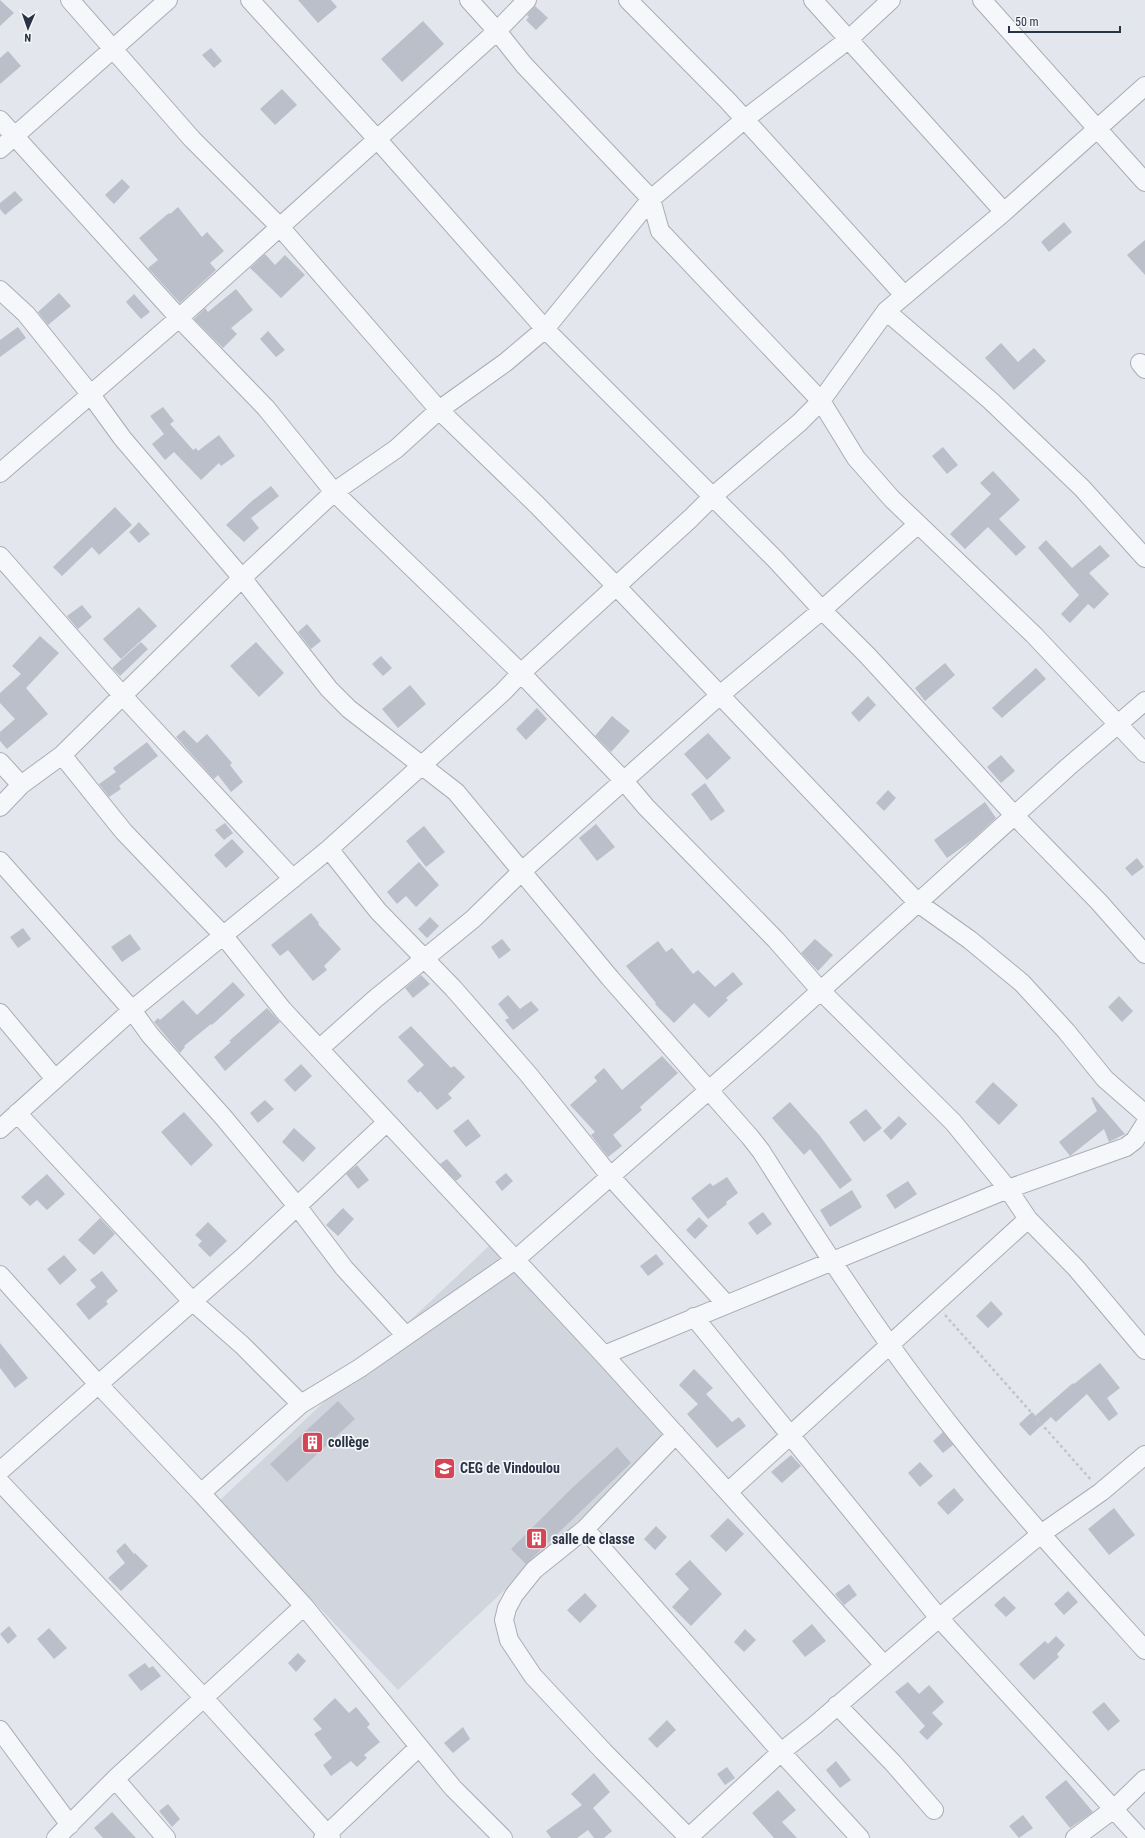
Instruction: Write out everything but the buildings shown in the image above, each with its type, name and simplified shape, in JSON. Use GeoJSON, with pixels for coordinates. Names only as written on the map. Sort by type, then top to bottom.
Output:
{"type":"FeatureCollection","features":[{"type":"Feature","properties":{"kind":"street"},"geometry":{"type":"LineString","coordinates":[[70,0],[192,139],[280,227],[439,410],[537,505],[617,586],[918,903],[970,940],[1022,983],[1066,1031],[1105,1079],[1145,1114]]}},
{"type":"Feature","properties":{"kind":"street"},"geometry":{"type":"LineString","coordinates":[[0,149],[168,0]]}},
{"type":"Feature","properties":{"kind":"street"},"geometry":{"type":"LineString","coordinates":[[250,0],[545,329],[775,559],[822,610],[867,655],[1015,816],[1099,902],[1145,954]]}},
{"type":"Feature","properties":{"kind":"street"},"geometry":{"type":"LineString","coordinates":[[469,0],[497,31],[524,65],[651,199],[660,231],[821,401],[856,458],[892,499],[917,525],[1034,635],[1145,753]]}},
{"type":"Feature","properties":{"kind":"street"},"geometry":{"type":"LineString","coordinates":[[0,473],[179,318],[497,31],[527,0]]}},
{"type":"Feature","properties":{"kind":"street"},"geometry":{"type":"LineString","coordinates":[[628,0],[745,119],[904,295]]}},
{"type":"Feature","properties":{"kind":"street"},"geometry":{"type":"LineString","coordinates":[[812,0],[849,39],[1004,212]]}},
{"type":"Feature","properties":{"kind":"street"},"geometry":{"type":"LineString","coordinates":[[0,807],[20,785],[62,755],[242,578],[334,492],[396,449],[439,410],[506,362],[545,329],[651,199],[745,119],[849,39],[891,0]]}},
{"type":"Feature","properties":{"kind":"street"},"geometry":{"type":"LineString","coordinates":[[982,0],[1145,182]]}},
{"type":"Feature","properties":{"kind":"street"},"geometry":{"type":"LineString","coordinates":[[0,1128],[132,1010],[329,849],[503,692],[521,673],[713,496],[799,423],[821,401],[886,311],[1004,212],[1098,130],[1145,86]]}},
{"type":"Feature","properties":{"kind":"street"},"geometry":{"type":"LineString","coordinates":[[0,120],[179,318],[266,408],[334,492],[521,673],[624,781],[646,807],[776,940],[820,990],[953,1122],[1008,1189],[1028,1219],[1076,1268],[1145,1350]]}},
{"type":"Feature","properties":{"kind":"street"},"geometry":{"type":"LineString","coordinates":[[0,290],[26,314],[124,439],[242,578],[329,689],[349,709],[422,764],[456,792],[610,978],[761,1151],[831,1261],[954,1430],[1041,1534],[1145,1650]]}},
{"type":"Feature","properties":{"kind":"street"},"geometry":{"type":"LineString","coordinates":[[886,311],[1008,417],[1082,488],[1145,558]]}},
{"type":"Feature","properties":{"kind":"street"},"geometry":{"type":"LineString","coordinates":[[319,1049],[375,999],[473,919],[521,872],[574,827],[720,695],[822,610],[917,525]]}},
{"type":"Feature","properties":{"kind":"street"},"geometry":{"type":"LineString","coordinates":[[0,556],[122,695],[293,879]]}},
{"type":"Feature","properties":{"kind":"street"},"geometry":{"type":"LineString","coordinates":[[201,1493],[300,1404],[360,1368],[515,1260],[918,903],[1068,767],[1145,701]]}},
{"type":"Feature","properties":{"kind":"street"},"geometry":{"type":"LineString","coordinates":[[62,755],[124,832],[223,935],[261,985],[604,1355],[884,1665]]}},
{"type":"Feature","properties":{"kind":"street"},"geometry":{"type":"LineString","coordinates":[[0,762],[20,785]]}},
{"type":"Feature","properties":{"kind":"street"},"geometry":{"type":"LineString","coordinates":[[329,849],[378,911],[425,958],[528,1074],[610,1176],[726,1304]]}},
{"type":"Feature","properties":{"kind":"street"},"geometry":{"type":"LineString","coordinates":[[0,861],[132,1010],[150,1035],[224,1118],[297,1206],[344,1268],[406,1336]]}},
{"type":"Feature","properties":{"kind":"street"},"geometry":{"type":"LineString","coordinates":[[0,1013],[55,1079]]}},
{"type":"Feature","properties":{"kind":"street"},"geometry":{"type":"LineString","coordinates":[[17,1113],[192,1301],[242,1345],[300,1404]]}},
{"type":"Feature","properties":{"kind":"street"},"geometry":{"type":"LineString","coordinates":[[0,1471],[242,1257],[387,1122]]}},
{"type":"Feature","properties":{"kind":"street"},"geometry":{"type":"LineString","coordinates":[[604,1355],[1008,1189],[1126,1146],[1135,1140],[1145,1124]]}},
{"type":"Feature","properties":{"kind":"street"},"geometry":{"type":"LineString","coordinates":[[728,1492],[1028,1219]]}},
{"type":"Feature","properties":{"kind":"street"},"geometry":{"type":"LineString","coordinates":[[0,1275],[98,1384],[201,1493],[304,1606],[453,1788],[503,1838]]}},
{"type":"Feature","properties":{"kind":"street"},"geometry":{"type":"LineString","coordinates":[[694,1318],[939,1618],[1140,1838]]}},
{"type":"Feature","properties":{"kind":"street"},"geometry":{"type":"LineString","coordinates":[[676,1434],[585,1529],[534,1570],[514,1595],[507,1608],[504,1620],[509,1640],[533,1676],[604,1752],[689,1838],[782,1752],[939,1618],[1041,1534],[1102,1492],[1145,1455]]}},
{"type":"Feature","properties":{"kind":"street"},"geometry":{"type":"LineString","coordinates":[[0,1482],[204,1698],[327,1836],[419,1747]]}},
{"type":"Feature","properties":{"kind":"street"},"geometry":{"type":"LineString","coordinates":[[585,1529],[860,1838]]}},
{"type":"Feature","properties":{"kind":"street"},"geometry":{"type":"LineString","coordinates":[[56,1838],[116,1779],[304,1606]]}},
{"type":"Feature","properties":{"kind":"street"},"geometry":{"type":"LineString","coordinates":[[837,1705],[893,1763],[934,1810]]}},
{"type":"Feature","properties":{"kind":"street"},"geometry":{"type":"LineString","coordinates":[[0,1730],[70,1825]]}},
{"type":"Feature","properties":{"kind":"street"},"geometry":{"type":"LineString","coordinates":[[1075,1838],[1114,1808],[1145,1778]]}},
{"type":"Feature","properties":{"kind":"street"},"geometry":{"type":"LineString","coordinates":[[116,1779],[166,1838]]}},
{"type":"Feature","properties":{"kind":"path"},"geometry":{"type":"LineString","coordinates":[[935,1304],[1102,1492]]}},
{"type":"Feature","properties":{"kind":"shaded area","name":"CEG de Vindoulou"},"geometry":{"type":"Polygon","coordinates":[[[490,1245],[671,1434],[398,1690],[218,1502],[490,1245]]]}},
{"type":"Feature","properties":{"kind":"place","name":"collège"},"geometry":{"type":"Point","coordinates":[313,1442]}},
{"type":"Feature","properties":{"kind":"place","name":"CEG de Vindoulou"},"geometry":{"type":"Point","coordinates":[444,1468]}},
{"type":"Feature","properties":{"kind":"place","name":"salle de classe"},"geometry":{"type":"Point","coordinates":[537,1539]}}]}
